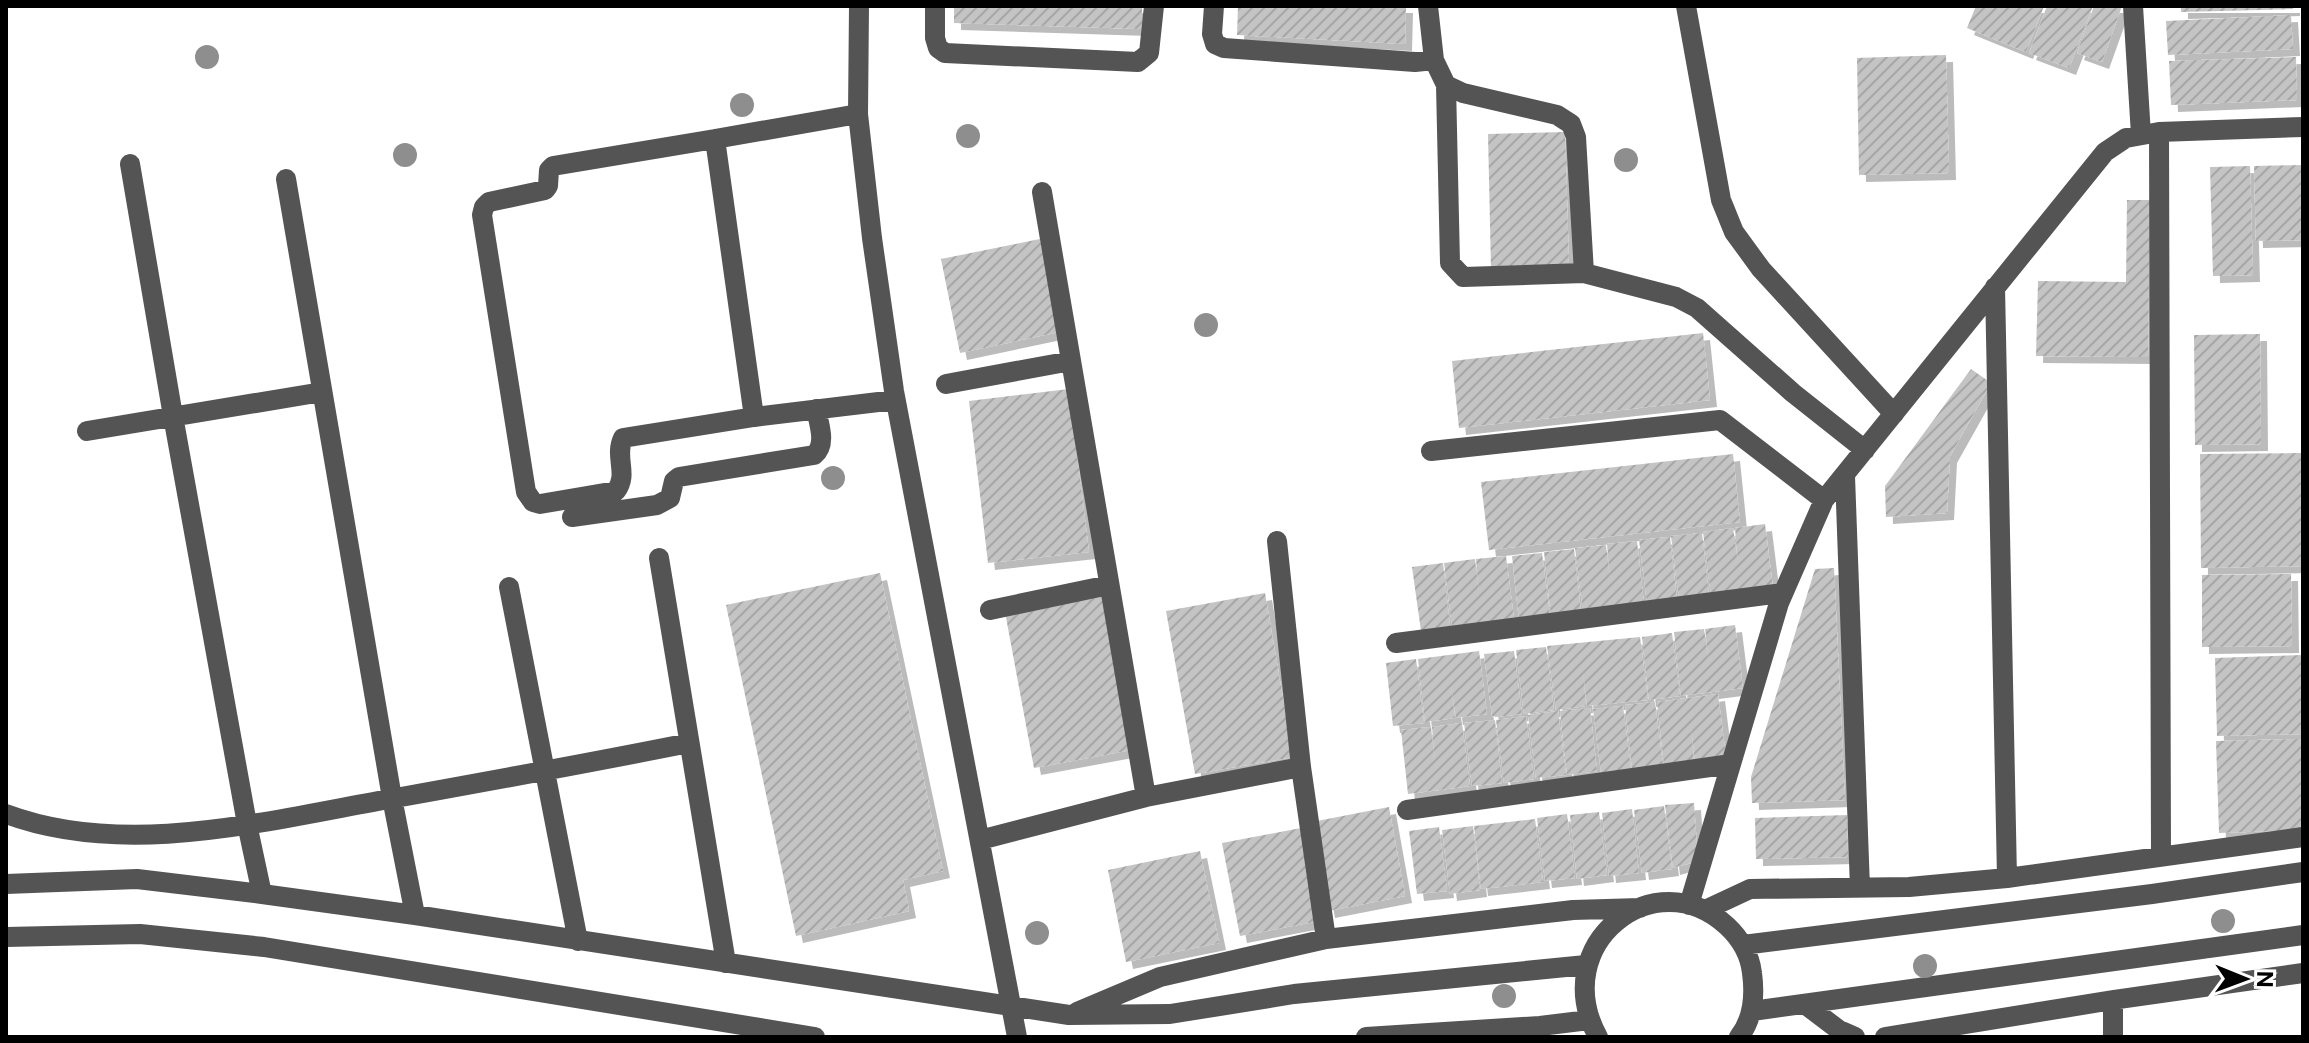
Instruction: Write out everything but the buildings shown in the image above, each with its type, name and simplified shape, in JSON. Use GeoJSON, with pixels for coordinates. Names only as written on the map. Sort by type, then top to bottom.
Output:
{"type":"FeatureCollection","features":[{"type":"Feature","properties":{"kind":"street"},"geometry":{"type":"LineString","coordinates":[[859,6],[858,114],[895,400],[1017,1037]]}},
{"type":"Feature","properties":{"kind":"street"},"geometry":{"type":"LineString","coordinates":[[935,6],[935,38],[938,48],[945,53],[1138,62],[1149,53],[1154,6]]}},
{"type":"Feature","properties":{"kind":"street"},"geometry":{"type":"LineString","coordinates":[[1214,6],[1212,34],[1215,44],[1224,48],[1415,62],[1434,60]]}},
{"type":"Feature","properties":{"kind":"street"},"geometry":{"type":"LineString","coordinates":[[1428,6],[1434,60],[1446,85],[1450,263],[1455,272],[1463,277],[1584,273],[1676,297],[1697,308],[1793,393],[1865,450]]}},
{"type":"Feature","properties":{"kind":"street"},"geometry":{"type":"LineString","coordinates":[[1686,6],[1721,200],[1734,232],[1761,269],[1894,414]]}},
{"type":"Feature","properties":{"kind":"street"},"geometry":{"type":"LineString","coordinates":[[2133,6],[2150,134],[2161,857]]}},
{"type":"Feature","properties":{"kind":"street"},"geometry":{"type":"LineString","coordinates":[[1446,85],[1463,93],[1557,115],[1571,124],[1576,137],[1584,273]]}},
{"type":"Feature","properties":{"kind":"street"},"geometry":{"type":"LineString","coordinates":[[858,114],[553,166],[549,170],[548,188],[489,202],[482,215],[526,492],[533,502],[540,504],[616,491],[623,478],[620,452],[623,438],[754,417],[895,400]]}},
{"type":"Feature","properties":{"kind":"street"},"geometry":{"type":"LineString","coordinates":[[1697,908],[1731,764],[1782,593],[1824,500],[2105,152],[2126,138],[2150,134],[2303,127]]}},
{"type":"Feature","properties":{"kind":"street"},"geometry":{"type":"LineString","coordinates":[[715,139],[754,417]]}},
{"type":"Feature","properties":{"kind":"street"},"geometry":{"type":"LineString","coordinates":[[130,164],[173,416],[262,894]]}},
{"type":"Feature","properties":{"kind":"street"},"geometry":{"type":"LineString","coordinates":[[286,179],[392,798],[415,915]]}},
{"type":"Feature","properties":{"kind":"street"},"geometry":{"type":"LineString","coordinates":[[1042,192],[1146,797]]}},
{"type":"Feature","properties":{"kind":"street"},"geometry":{"type":"LineString","coordinates":[[1995,287],[2007,878]]}},
{"type":"Feature","properties":{"kind":"street"},"geometry":{"type":"LineString","coordinates":[[946,384],[1071,361]]}},
{"type":"Feature","properties":{"kind":"street"},"geometry":{"type":"LineString","coordinates":[[87,431],[322,392]]}},
{"type":"Feature","properties":{"kind":"street"},"geometry":{"type":"LineString","coordinates":[[572,517],[657,505],[670,498],[674,481],[679,477],[814,455],[820,451],[822,444],[816,409]]}},
{"type":"Feature","properties":{"kind":"street"},"geometry":{"type":"LineString","coordinates":[[1431,451],[1720,420],[1824,500]]}},
{"type":"Feature","properties":{"kind":"street"},"geometry":{"type":"LineString","coordinates":[[1845,476],[1860,888]]}},
{"type":"Feature","properties":{"kind":"street"},"geometry":{"type":"LineString","coordinates":[[1277,541],[1301,767],[1326,939]]}},
{"type":"Feature","properties":{"kind":"street"},"geometry":{"type":"LineString","coordinates":[[659,558],[726,963]]}},
{"type":"Feature","properties":{"kind":"street"},"geometry":{"type":"LineString","coordinates":[[990,610],[1109,585]]}},
{"type":"Feature","properties":{"kind":"street"},"geometry":{"type":"LineString","coordinates":[[509,587],[578,941]]}},
{"type":"Feature","properties":{"kind":"street"},"geometry":{"type":"LineString","coordinates":[[1396,643],[1782,593]]}},
{"type":"Feature","properties":{"kind":"street"},"geometry":{"type":"LineString","coordinates":[[6,814],[27,822],[96,832],[180,834],[689,743]]}},
{"type":"Feature","properties":{"kind":"street"},"geometry":{"type":"LineString","coordinates":[[1407,810],[1731,764]]}},
{"type":"Feature","properties":{"kind":"street"},"geometry":{"type":"LineString","coordinates":[[980,840],[1146,797],[1301,767]]}},
{"type":"Feature","properties":{"kind":"street"},"geometry":{"type":"LineString","coordinates":[[1697,908],[1750,889],[1909,887],[2007,878],[2303,837]]}},
{"type":"Feature","properties":{"kind":"street"},"geometry":{"type":"LineString","coordinates":[[1743,945],[2303,872]]}},
{"type":"Feature","properties":{"kind":"street"},"geometry":{"type":"LineString","coordinates":[[6,884],[137,879],[262,894],[1069,1015],[1170,1014],[1294,994],[1586,965]]}},
{"type":"Feature","properties":{"kind":"street"},"geometry":{"type":"LineString","coordinates":[[1069,1015],[1160,977],[1326,939],[1573,910],[1640,908],[1664,903],[1697,908],[1726,925],[1743,945],[1753,977],[1752,1011],[1739,1037]]}},
{"type":"Feature","properties":{"kind":"street"},"geometry":{"type":"LineString","coordinates":[[1366,1037],[1540,1026],[1594,1028],[1583,993],[1586,965],[1598,940],[1617,919],[1640,908]]}},
{"type":"Feature","properties":{"kind":"street"},"geometry":{"type":"LineString","coordinates":[[6,937],[140,934],[264,947],[706,1028],[815,1037]]}},
{"type":"Feature","properties":{"kind":"street"},"geometry":{"type":"LineString","coordinates":[[1752,1011],[2303,935]]}},
{"type":"Feature","properties":{"kind":"street"},"geometry":{"type":"LineString","coordinates":[[1885,1037],[2303,973]]}},
{"type":"Feature","properties":{"kind":"street"},"geometry":{"type":"LineString","coordinates":[[2113,1000],[2113,1037]]}},
{"type":"Feature","properties":{"kind":"street"},"geometry":{"type":"LineString","coordinates":[[1806,1005],[1839,1030],[1855,1037]]}}]}
